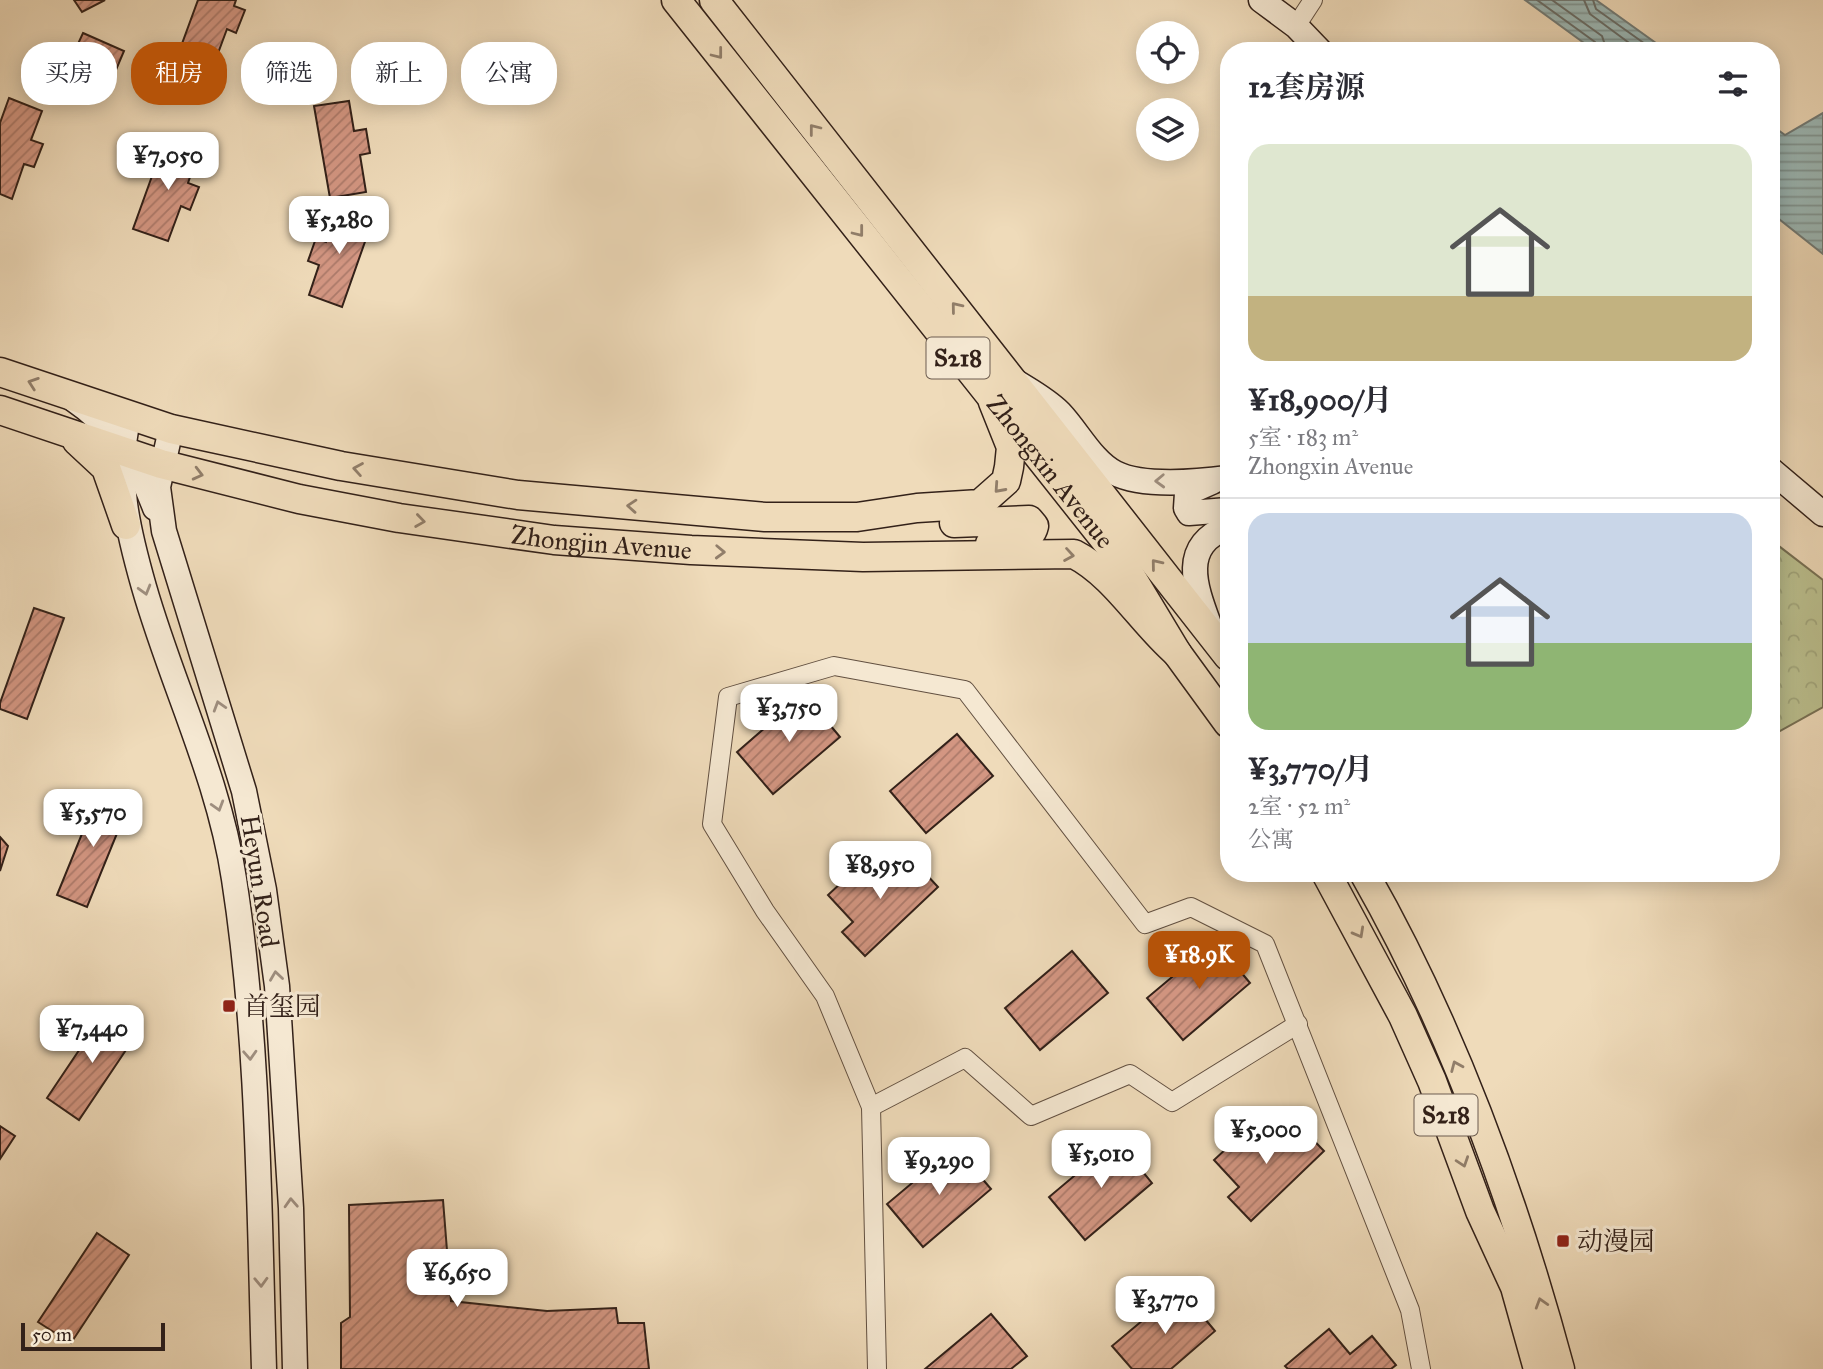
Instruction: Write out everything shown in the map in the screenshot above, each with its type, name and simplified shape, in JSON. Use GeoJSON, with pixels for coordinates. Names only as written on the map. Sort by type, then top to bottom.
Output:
{"type":"FeatureCollection","features":[{"type":"Feature","properties":{"kind":"main road","name":"Zhongxin Avenue"},"geometry":{"type":"LineString","coordinates":[[676,0],[1121,560],[1177,653],[1220,712]]}},
{"type":"Feature","properties":{"kind":"main road","name":"Zhongxin Avenue"},"geometry":{"type":"LineString","coordinates":[[714,0],[1220,644]]}},
{"type":"Feature","properties":{"kind":"main road"},"geometry":{"type":"LineString","coordinates":[[1261,0],[1296,26],[1311,42]]}},
{"type":"Feature","properties":{"kind":"main road","name":"Zhongjin Avenue"},"geometry":{"type":"LineString","coordinates":[[0,372],[66,395],[161,464],[299,499],[399,518],[554,540],[691,551],[863,557],[1074,554],[1095,568],[1177,653]]}},
{"type":"Feature","properties":{"kind":"main road"},"geometry":{"type":"LineString","coordinates":[[1016,382],[1043,397],[1097,458],[1114,473],[1140,481],[1220,478]]}},
{"type":"Feature","properties":{"kind":"main road","name":"Zhongjin Avenue"},"geometry":{"type":"LineString","coordinates":[[0,410],[63,432],[126,441],[171,429],[341,466],[518,495],[765,517],[857,517],[918,508],[981,504],[996,493],[1006,481],[1011,447],[993,402]]}},
{"type":"Feature","properties":{"kind":"main road","name":"Heyun Road"},"geometry":{"type":"LineString","coordinates":[[171,429],[158,486],[164,531],[244,791],[264,890],[277,986],[291,1208],[295,1369]]}},
{"type":"Feature","properties":{"kind":"main road"},"geometry":{"type":"LineString","coordinates":[[63,432],[82,444],[106,468],[126,525]]}},
{"type":"Feature","properties":{"kind":"main road"},"geometry":{"type":"LineString","coordinates":[[126,441],[164,531]]}},
{"type":"Feature","properties":{"kind":"main road","name":"Heyun Road"},"geometry":{"type":"LineString","coordinates":[[126,441],[126,525],[158,636],[220,810],[234,880],[248,1011],[264,1369]]}},
{"type":"Feature","properties":{"kind":"main road"},"geometry":{"type":"LineString","coordinates":[[1780,478],[1823,514]]}},
{"type":"Feature","properties":{"kind":"main road"},"geometry":{"type":"LineString","coordinates":[[1220,480],[1187,493],[1186,508],[1197,514],[1220,510]]}},
{"type":"Feature","properties":{"kind":"main road"},"geometry":{"type":"LineString","coordinates":[[857,517],[934,524],[1016,519],[1029,520],[1034,526],[1032,532],[1018,541],[917,547],[863,557]]}},
{"type":"Feature","properties":{"kind":"main road"},"geometry":{"type":"LineString","coordinates":[[1211,631],[1196,590],[1195,565],[1205,540],[1220,532]]}},
{"type":"Feature","properties":{"kind":"main road","name":"S218"},"geometry":{"type":"LineString","coordinates":[[1331,882],[1403,1016],[1432,1082],[1480,1210],[1515,1287],[1538,1369]]}},
{"type":"Feature","properties":{"kind":"main road","name":"S218"},"geometry":{"type":"LineString","coordinates":[[1369,882],[1420,982],[1495,1161],[1520,1232],[1560,1369]]}},
{"type":"Feature","properties":{"kind":"street"},"geometry":{"type":"LineString","coordinates":[[1296,26],[1313,0]]}},
{"type":"Feature","properties":{"kind":"street"},"geometry":{"type":"LineString","coordinates":[[877,1369],[872,1107],[825,996],[765,911],[712,824],[728,697],[834,666],[965,690],[1145,924],[1191,907],[1265,944],[1410,1310],[1421,1369]]}},
{"type":"Feature","properties":{"kind":"street"},"geometry":{"type":"LineString","coordinates":[[872,1107],[965,1058],[1031,1116],[1130,1074],[1172,1102],[1298,1024]]}},
{"type":"Feature","properties":{"kind":"green space"},"geometry":{"type":"Polygon","coordinates":[[[1780,547],[1823,580],[1823,707],[1780,731],[1780,547]]]}},
{"type":"Feature","properties":{"kind":"water"},"geometry":{"type":"Polygon","coordinates":[[[1525,0],[1596,0],[1654,42],[1583,42],[1525,0]]]}},
{"type":"Feature","properties":{"kind":"water"},"geometry":{"type":"Polygon","coordinates":[[[1823,113],[1823,254],[1780,220],[1780,131],[1785,135],[1823,113]]]}},
{"type":"Feature","properties":{"kind":"building"},"geometry":{"type":"Polygon","coordinates":[[[74,0],[105,0],[82,12],[74,0]]]}},
{"type":"Feature","properties":{"kind":"building"},"geometry":{"type":"Polygon","coordinates":[[[198,0],[236,0],[234,6],[245,10],[236,33],[227,29],[222,42],[183,42],[198,0]]]}},
{"type":"Feature","properties":{"kind":"building"},"geometry":{"type":"Polygon","coordinates":[[[83,33],[104,42],[79,42],[83,33]]]}},
{"type":"Feature","properties":{"kind":"building"},"geometry":{"type":"Polygon","coordinates":[[[117,48],[124,51],[117,68],[117,48]]]}},
{"type":"Feature","properties":{"kind":"building"},"geometry":{"type":"Polygon","coordinates":[[[9,98],[21,105],[42,111],[31,140],[43,144],[34,167],[24,164],[12,199],[0,194],[0,123],[9,98]]]}},
{"type":"Feature","properties":{"kind":"building"},"geometry":{"type":"Polygon","coordinates":[[[349,101],[354,131],[366,129],[370,153],[360,155],[366,192],[330,198],[314,106],[337,105],[337,103],[349,101]]]}},
{"type":"Feature","properties":{"kind":"building"},"geometry":{"type":"Polygon","coordinates":[[[165,140],[198,154],[188,183],[199,187],[190,210],[181,206],[168,241],[133,229],[165,140]]]}},
{"type":"Feature","properties":{"kind":"building"},"geometry":{"type":"Polygon","coordinates":[[[338,206],[373,219],[342,307],[309,295],[319,265],[308,261],[316,238],[326,242],[338,206]]]}},
{"type":"Feature","properties":{"kind":"building"},"geometry":{"type":"Polygon","coordinates":[[[34,608],[64,618],[27,719],[0,709],[0,703],[34,608]]]}},
{"type":"Feature","properties":{"kind":"building"},"geometry":{"type":"Polygon","coordinates":[[[804,694],[840,737],[773,794],[737,752],[804,694]]]}},
{"type":"Feature","properties":{"kind":"building"},"geometry":{"type":"Polygon","coordinates":[[[957,734],[993,776],[926,833],[890,791],[957,734]]]}},
{"type":"Feature","properties":{"kind":"building"},"geometry":{"type":"Polygon","coordinates":[[[99,792],[129,804],[87,907],[57,895],[99,792]]]}},
{"type":"Feature","properties":{"kind":"building"},"geometry":{"type":"Polygon","coordinates":[[[0,837],[8,846],[0,871],[0,837]]]}},
{"type":"Feature","properties":{"kind":"building"},"geometry":{"type":"Polygon","coordinates":[[[870,856],[892,879],[912,859],[938,887],[865,956],[842,932],[853,922],[828,895],[870,856]]]}},
{"type":"Feature","properties":{"kind":"building"},"geometry":{"type":"Polygon","coordinates":[[[1215,941],[1250,983],[1183,1040],[1147,998],[1215,941]]]}},
{"type":"Feature","properties":{"kind":"building"},"geometry":{"type":"Polygon","coordinates":[[[1072,951],[1108,993],[1040,1050],[1005,1008],[1072,951]]]}},
{"type":"Feature","properties":{"kind":"building"},"geometry":{"type":"Polygon","coordinates":[[[106,1010],[138,1032],[79,1120],[47,1098],[106,1010]]]}},
{"type":"Feature","properties":{"kind":"building"},"geometry":{"type":"Polygon","coordinates":[[[1256,1121],[1277,1144],[1298,1124],[1324,1151],[1251,1221],[1228,1197],[1239,1187],[1214,1160],[1256,1121]]]}},
{"type":"Feature","properties":{"kind":"building"},"geometry":{"type":"Polygon","coordinates":[[[0,1126],[15,1136],[0,1159],[0,1126]]]}},
{"type":"Feature","properties":{"kind":"building"},"geometry":{"type":"Polygon","coordinates":[[[1117,1140],[1152,1183],[1085,1240],[1049,1197],[1117,1140]]]}},
{"type":"Feature","properties":{"kind":"building"},"geometry":{"type":"Polygon","coordinates":[[[955,1147],[991,1189],[923,1247],[887,1204],[955,1147]]]}},
{"type":"Feature","properties":{"kind":"building"},"geometry":{"type":"Polygon","coordinates":[[[443,1200],[451,1301],[547,1311],[616,1308],[618,1323],[644,1323],[649,1369],[341,1369],[341,1323],[350,1317],[349,1205],[443,1200]]]}},
{"type":"Feature","properties":{"kind":"building"},"geometry":{"type":"Polygon","coordinates":[[[97,1233],[129,1255],[71,1343],[38,1322],[97,1233]]]}},
{"type":"Feature","properties":{"kind":"building"},"geometry":{"type":"Polygon","coordinates":[[[1180,1289],[1215,1331],[1171,1369],[1132,1369],[1112,1346],[1180,1289]]]}},
{"type":"Feature","properties":{"kind":"building"},"geometry":{"type":"Polygon","coordinates":[[[991,1314],[1027,1356],[1011,1369],[925,1369],[991,1314]]]}},
{"type":"Feature","properties":{"kind":"building"},"geometry":{"type":"Polygon","coordinates":[[[1329,1329],[1350,1354],[1372,1336],[1396,1365],[1391,1369],[1288,1369],[1285,1366],[1329,1329]]]}},
{"type":"Feature","properties":{"kind":"place","name":"首玺园"},"geometry":{"type":"Point","coordinates":[229,1006]}},
{"type":"Feature","properties":{"kind":"place","name":"动漫园"},"geometry":{"type":"Point","coordinates":[1563,1241]}}]}
